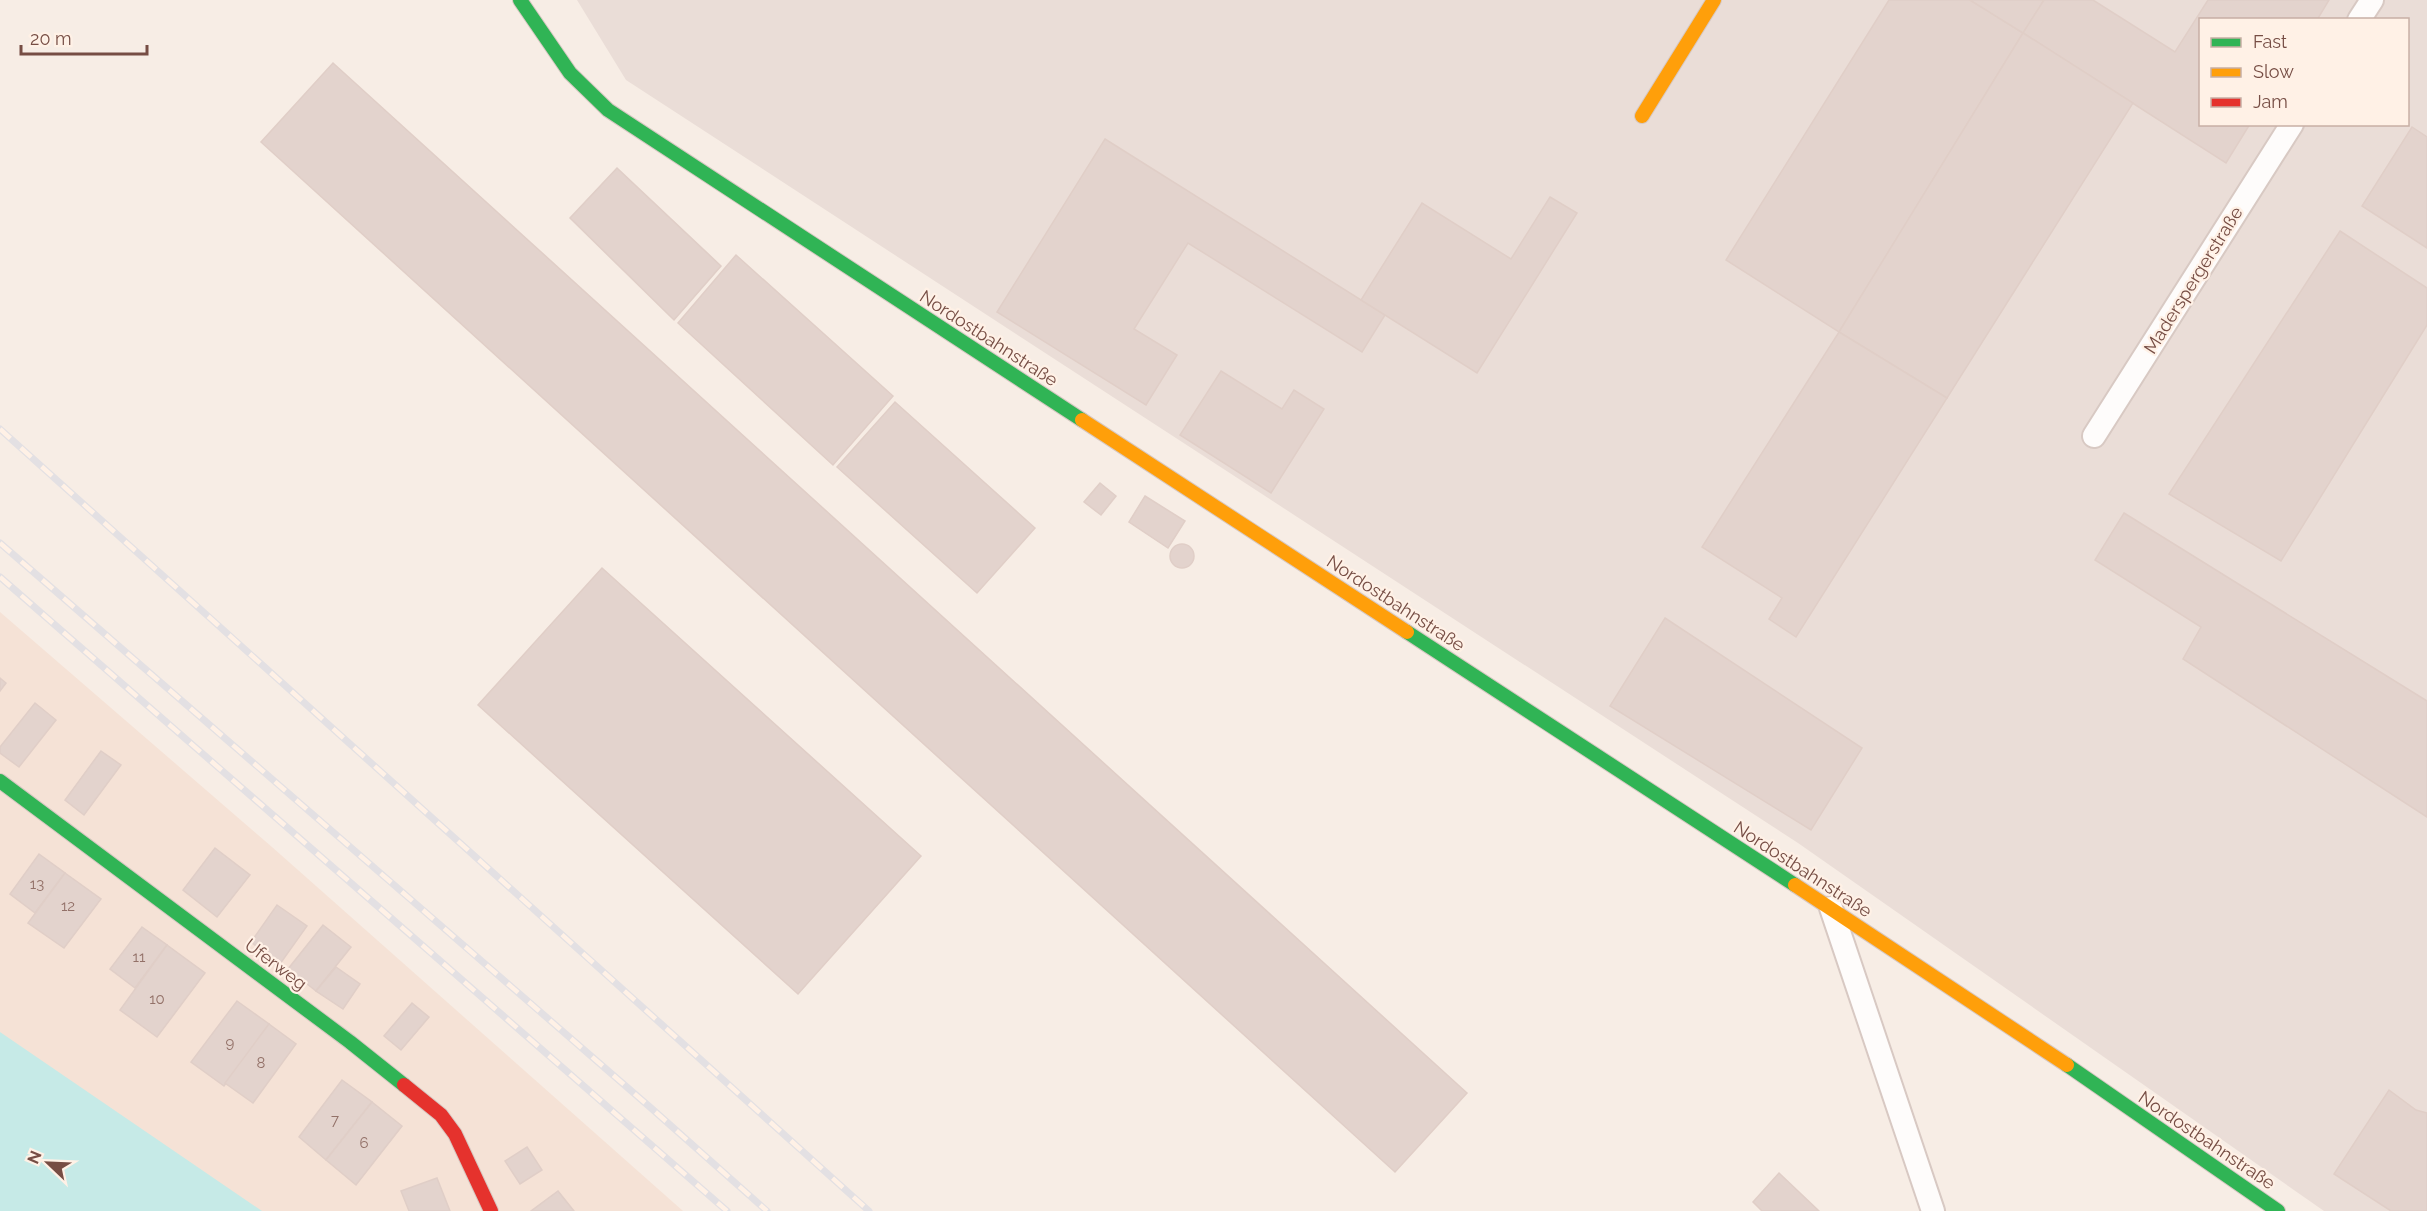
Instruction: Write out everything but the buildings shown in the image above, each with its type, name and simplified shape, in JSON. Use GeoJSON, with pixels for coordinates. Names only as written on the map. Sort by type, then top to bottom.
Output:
{"type":"FeatureCollection","features":[{"type":"Feature","properties":{"kind":"street","name":"Nordostbahnstraße"},"geometry":{"type":"LineString","coordinates":[[520,0],[545,40],[572,75],[607,109],[1998,1018],[2278,1211]]}},
{"type":"Feature","properties":{"kind":"street"},"geometry":{"type":"LineString","coordinates":[[1642,116],[1714,0]]}},
{"type":"Feature","properties":{"kind":"street","name":"Uferweg"},"geometry":{"type":"LineString","coordinates":[[0,781],[350,1042],[441,1115],[455,1134],[491,1211]]}},
{"type":"Feature","properties":{"kind":"lane"},"geometry":{"type":"LineString","coordinates":[[2360,18],[2372,0]]}},
{"type":"Feature","properties":{"kind":"lane","name":"Maderspergerstraße"},"geometry":{"type":"LineString","coordinates":[[2094,436],[2291,126]]}},
{"type":"Feature","properties":{"kind":"lane"},"geometry":{"type":"LineString","coordinates":[[1831,908],[1933,1211]]}},
{"type":"Feature","properties":{"kind":"shaded area"},"geometry":{"type":"Polygon","coordinates":[[[577,0],[2427,0],[2427,1211],[2324,1211],[1798,843],[626,80],[577,0]]]}},
{"type":"Feature","properties":{"kind":"shaded area"},"geometry":{"type":"Polygon","coordinates":[[[0,612],[272,847],[683,1211],[0,1211],[0,612]]]}},
{"type":"Feature","properties":{"kind":"water"},"geometry":{"type":"Polygon","coordinates":[[[0,1032],[262,1211],[0,1211],[0,1032]]]}},
{"type":"Feature","properties":{"kind":"railway"},"geometry":{"type":"LineString","coordinates":[[0,429],[869,1211]]}},
{"type":"Feature","properties":{"kind":"railway"},"geometry":{"type":"LineString","coordinates":[[0,543],[767,1211]]}},
{"type":"Feature","properties":{"kind":"railway"},"geometry":{"type":"LineString","coordinates":[[0,577],[727,1211]]}},
{"type":"Feature","properties":{"kind":"traffic: fast"},"geometry":{"type":"LineString","coordinates":[[520,0],[570,73],[608,110],[1082,420]]}},
{"type":"Feature","properties":{"kind":"traffic: fast"},"geometry":{"type":"LineString","coordinates":[[1407,632],[1795,885]]}},
{"type":"Feature","properties":{"kind":"traffic: fast"},"geometry":{"type":"LineString","coordinates":[[0,781],[350,1042],[404,1085]]}},
{"type":"Feature","properties":{"kind":"traffic: fast"},"geometry":{"type":"LineString","coordinates":[[2067,1065],[2278,1211]]}},
{"type":"Feature","properties":{"kind":"traffic: slow"},"geometry":{"type":"LineString","coordinates":[[1642,116],[1714,0]]}},
{"type":"Feature","properties":{"kind":"traffic: slow"},"geometry":{"type":"LineString","coordinates":[[1082,420],[1407,632]]}},
{"type":"Feature","properties":{"kind":"traffic: slow"},"geometry":{"type":"LineString","coordinates":[[1795,885],[2067,1065]]}},
{"type":"Feature","properties":{"kind":"traffic: jam"},"geometry":{"type":"LineString","coordinates":[[404,1085],[441,1115],[455,1134],[491,1211]]}}]}
